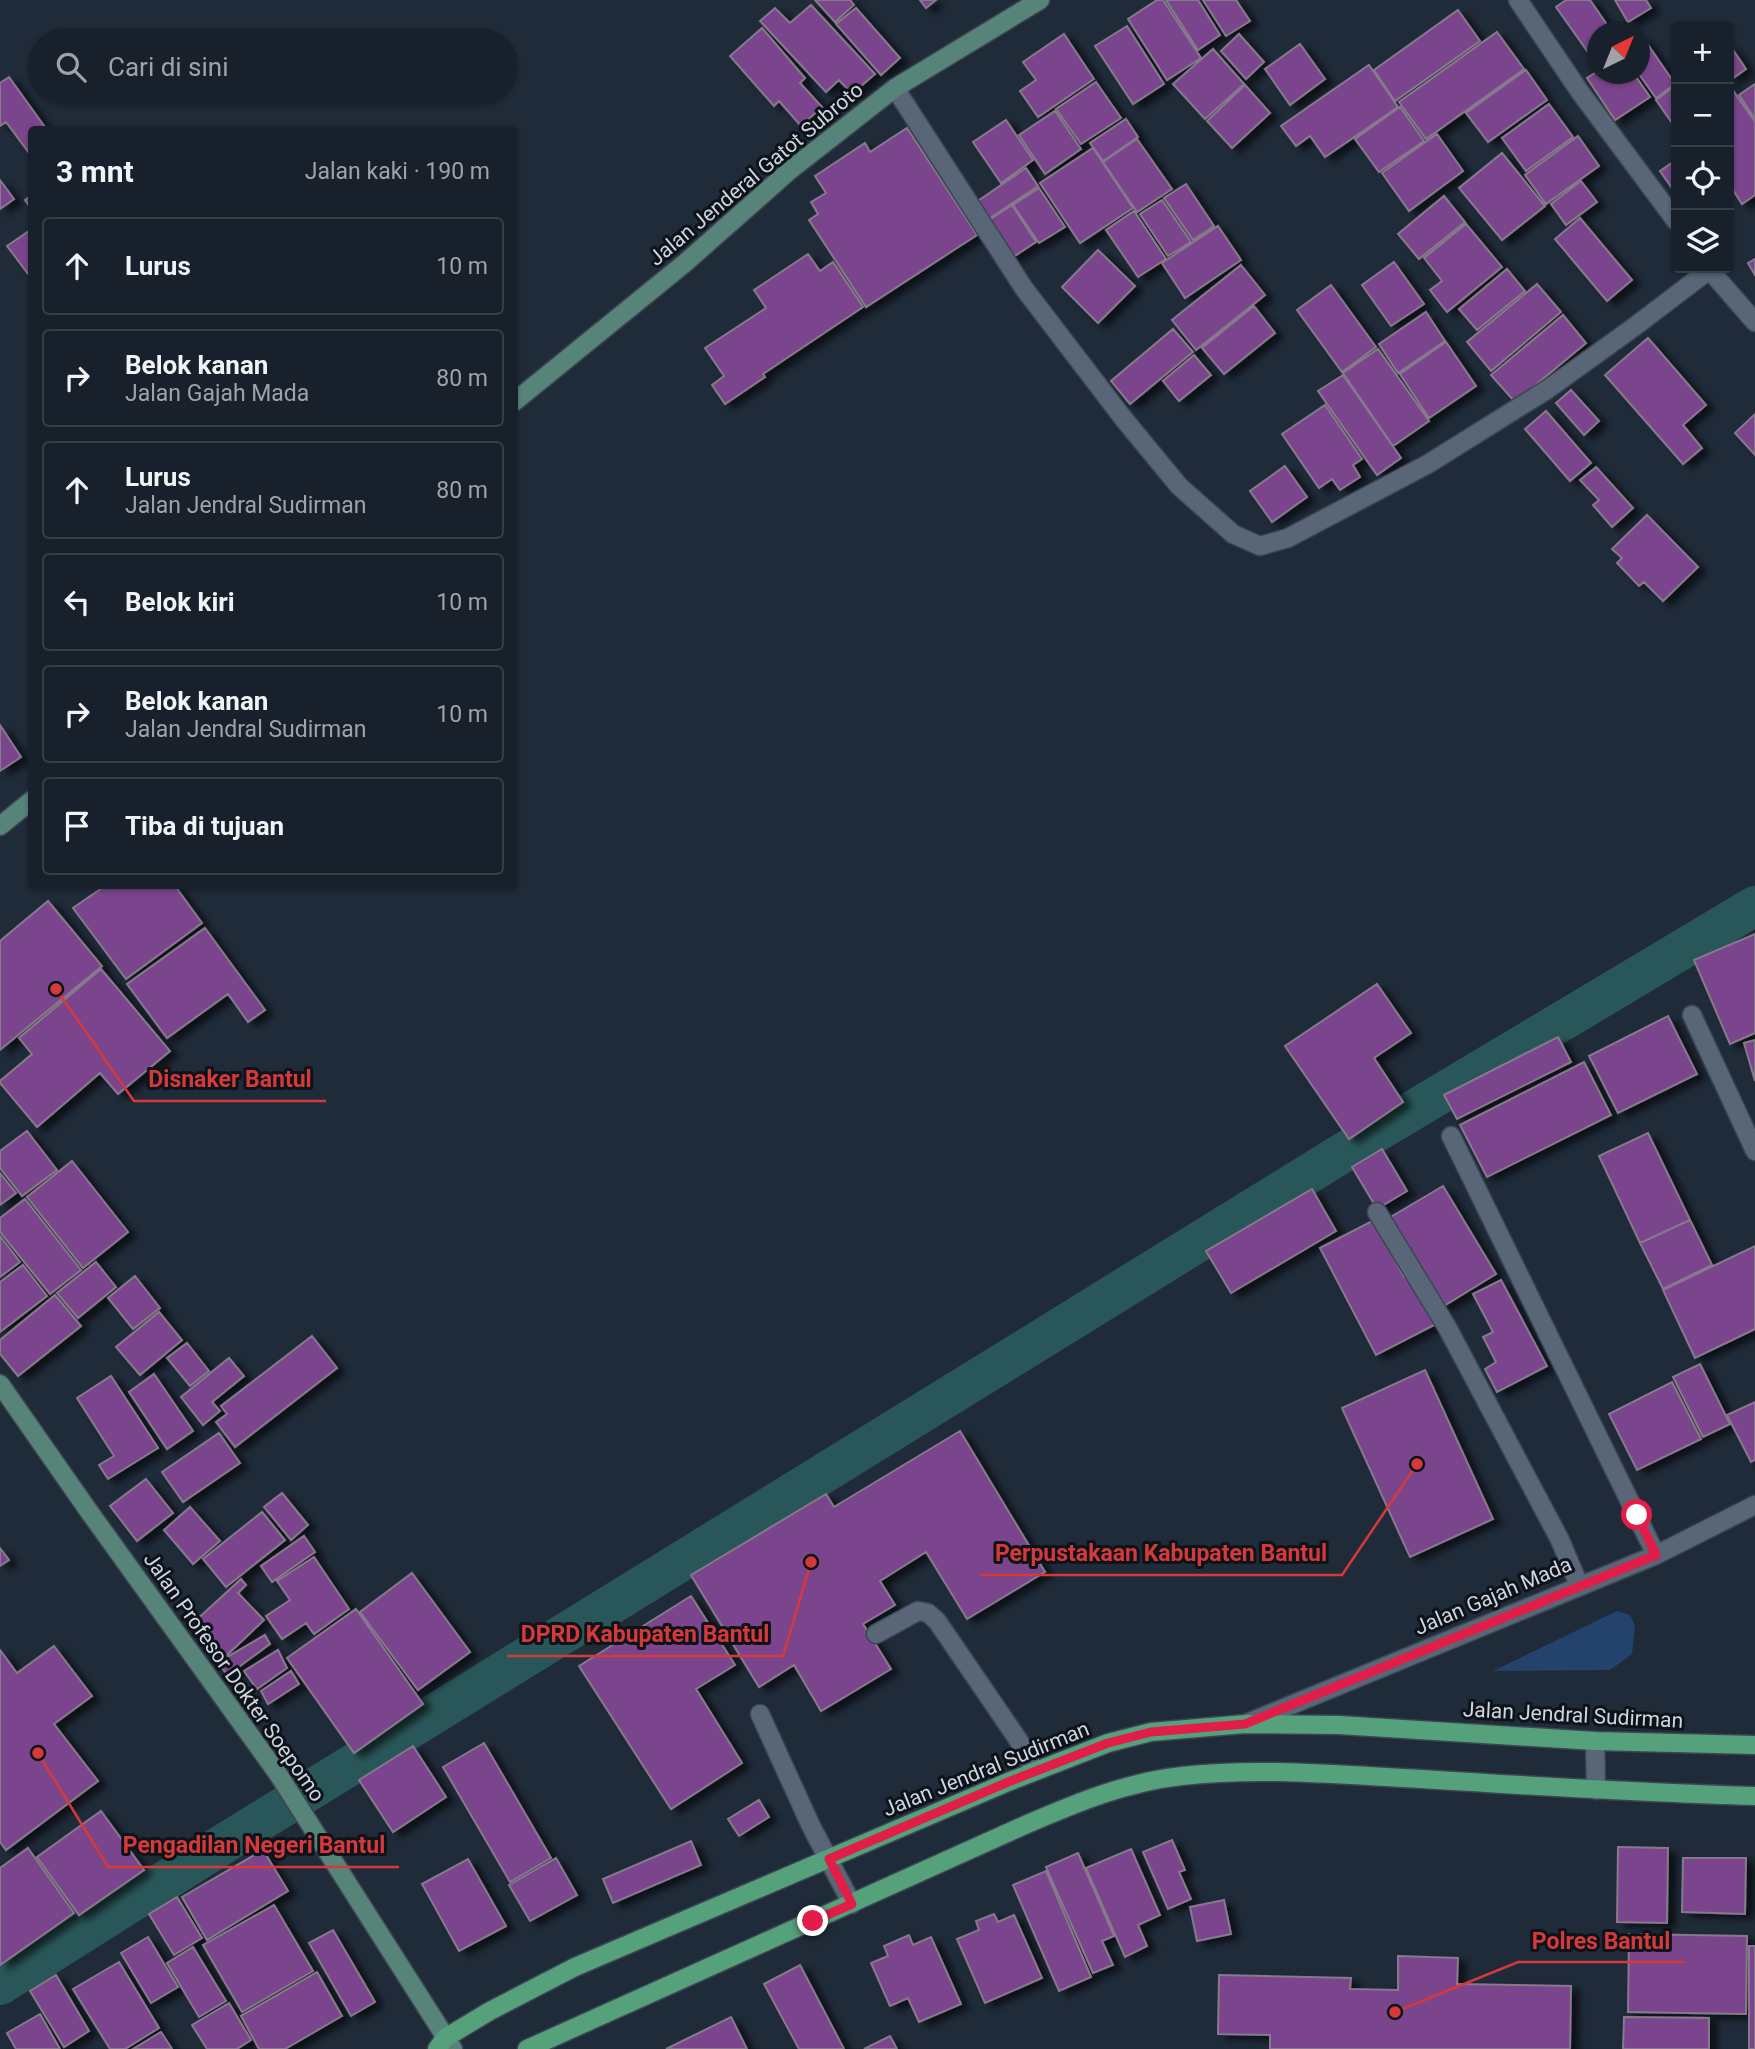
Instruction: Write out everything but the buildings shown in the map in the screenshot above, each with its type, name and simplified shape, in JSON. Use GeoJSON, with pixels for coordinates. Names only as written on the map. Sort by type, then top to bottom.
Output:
{"type":"FeatureCollection","features":[{"type":"Feature","properties":{"kind":"main road","name":"Jalan Jenderal Gatot Subroto"},"geometry":{"type":"LineString","coordinates":[[518,399],[685,263],[789,172],[895,88],[1040,0]]}},
{"type":"Feature","properties":{"kind":"main road"},"geometry":{"type":"LineString","coordinates":[[0,826],[28,803]]}},
{"type":"Feature","properties":{"kind":"main road","name":"Jalan Profesor Dokter Soepomo"},"geometry":{"type":"LineString","coordinates":[[0,1384],[278,1774],[445,2045]]}},
{"type":"Feature","properties":{"kind":"main road","name":"Jalan Jendral Sudirman"},"geometry":{"type":"LineString","coordinates":[[445,2045],[490,2011],[575,1967],[1035,1771],[1108,1743],[1151,1732],[1245,1724],[1339,1725],[1595,1741],[1755,1745]]}},
{"type":"Feature","properties":{"kind":"main road"},"geometry":{"type":"LineString","coordinates":[[527,2049],[1084,1800],[1136,1784],[1182,1776],[1241,1773],[1330,1774],[1596,1790],[1755,1796]]}},
{"type":"Feature","properties":{"kind":"street"},"geometry":{"type":"LineString","coordinates":[[1518,0],[1580,92],[1671,214]]}},
{"type":"Feature","properties":{"kind":"street"},"geometry":{"type":"LineString","coordinates":[[895,88],[1023,287],[1123,418],[1179,486],[1233,534],[1261,546],[1288,538],[1428,464],[1548,389],[1703,273]]}},
{"type":"Feature","properties":{"kind":"street"},"geometry":{"type":"LineString","coordinates":[[1712,273],[1755,321]]}},
{"type":"Feature","properties":{"kind":"street"},"geometry":{"type":"LineString","coordinates":[[1692,1015],[1755,1151]]}},
{"type":"Feature","properties":{"kind":"street"},"geometry":{"type":"LineString","coordinates":[[1451,1136],[1656,1555]]}},
{"type":"Feature","properties":{"kind":"street"},"geometry":{"type":"LineString","coordinates":[[1377,1212],[1447,1327],[1560,1540],[1579,1585]]}},
{"type":"Feature","properties":{"kind":"street","name":"Jalan Gajah Mada"},"geometry":{"type":"LineString","coordinates":[[1245,1724],[1656,1555],[1755,1505]]}},
{"type":"Feature","properties":{"kind":"street"},"geometry":{"type":"LineString","coordinates":[[876,1634],[918,1611],[928,1613],[937,1621],[1012,1729],[1035,1771]]}},
{"type":"Feature","properties":{"kind":"street"},"geometry":{"type":"LineString","coordinates":[[761,1714],[852,1904]]}},
{"type":"Feature","properties":{"kind":"street"},"geometry":{"type":"LineString","coordinates":[[1595,1741],[1596,1790]]}},
{"type":"Feature","properties":{"kind":"shaded area"},"geometry":{"type":"Polygon","coordinates":[[[1617,1611],[1630,1615],[1635,1626],[1632,1654],[1610,1670],[1493,1671],[1617,1611]]]}},
{"type":"Feature","properties":{"kind":"waterway"},"geometry":{"type":"LineString","coordinates":[[0,1985],[225,1843],[1375,1133],[1755,906]]}},
{"type":"Feature","properties":{"kind":"place","name":"Disnaker Bantul"},"geometry":{"type":"Point","coordinates":[56,989]}},
{"type":"Feature","properties":{"kind":"place","name":"Perpustakaan Kabupaten Bantul"},"geometry":{"type":"Point","coordinates":[1417,1464]}},
{"type":"Feature","properties":{"kind":"place","name":"DPRD Kabupaten Bantul"},"geometry":{"type":"Point","coordinates":[811,1562]}},
{"type":"Feature","properties":{"kind":"place","name":"Pengadilan Negeri Bantul"},"geometry":{"type":"Point","coordinates":[38,1753]}},
{"type":"Feature","properties":{"kind":"place","name":"Polres Bantul"},"geometry":{"type":"Point","coordinates":[1395,2012]}},
{"type":"Feature","properties":{"kind":"route"},"geometry":{"type":"LineString","coordinates":[[813,1921],[852,1904],[829,1859],[1008,1782],[1108,1743],[1151,1732],[1245,1724],[1656,1555],[1637,1515]]}}]}
